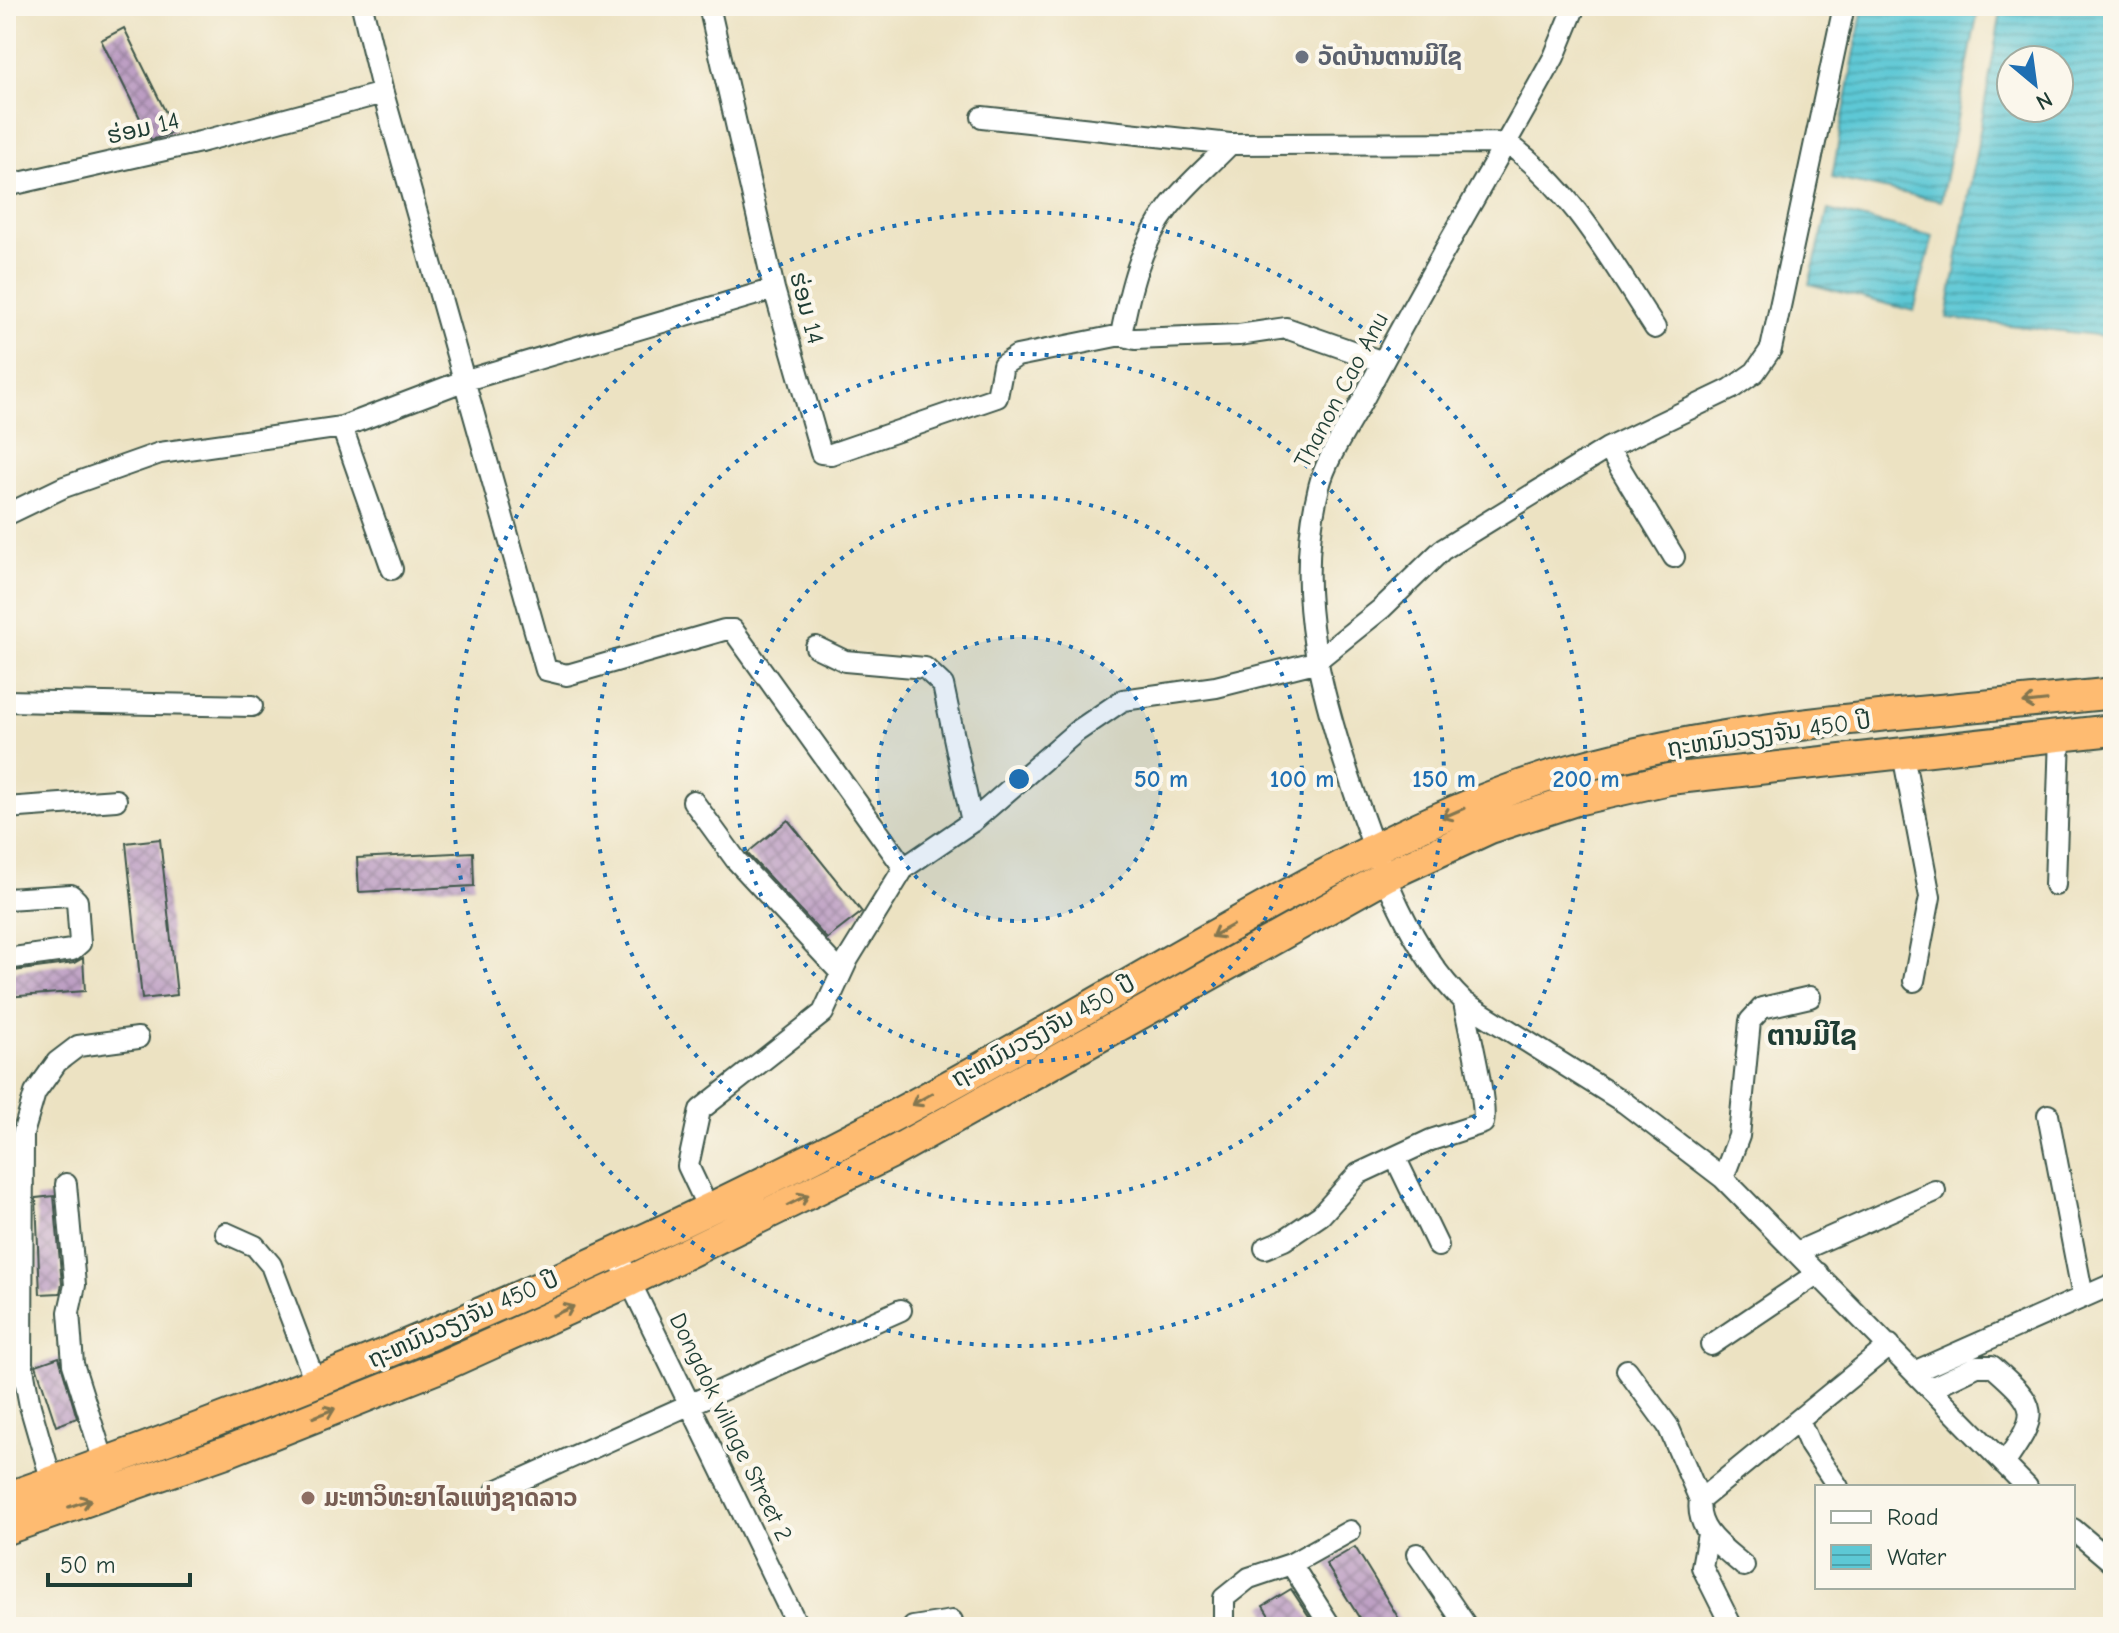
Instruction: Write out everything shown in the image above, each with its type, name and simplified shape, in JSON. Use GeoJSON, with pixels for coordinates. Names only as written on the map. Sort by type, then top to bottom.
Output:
{"type":"FeatureCollection","features":[{"type":"Feature","properties":{"kind":"highway","name":"ຖະຫນົນວຽງຈັນ 450 ປີ"},"geometry":{"type":"LineString","coordinates":[[6,1498],[316,1384],[708,1208],[880,1123],[1373,847],[1477,802],[1568,771],[1734,734],[2113,693]]}},
{"type":"Feature","properties":{"kind":"highway","name":"ຖະຫນົນວຽງຈັນ 450 ປີ"},"geometry":{"type":"LineString","coordinates":[[6,1529],[258,1440],[442,1366],[630,1281],[893,1152],[1386,876],[1490,828],[1576,800],[1669,779],[2113,730]]}},
{"type":"Feature","properties":{"kind":"street"},"geometry":{"type":"LineString","coordinates":[[362,6],[383,93],[546,670],[567,675],[733,630],[904,868]]}},
{"type":"Feature","properties":{"kind":"street","name":"ຮ່ອມ 14"},"geometry":{"type":"LineString","coordinates":[[709,6],[774,289],[821,453],[831,454],[997,397],[1001,389],[999,377],[1003,365],[1017,356],[1121,335]]}},
{"type":"Feature","properties":{"kind":"street","name":"Thanon Cao Anu"},"geometry":{"type":"LineString","coordinates":[[1575,6],[1554,57],[1383,362],[1319,485],[1308,573],[1315,662],[1331,724],[1386,876],[1429,962],[1464,1002],[1625,1103],[1723,1178],[2025,1485]]}},
{"type":"Feature","properties":{"kind":"street"},"geometry":{"type":"LineString","coordinates":[[708,1208],[688,1166],[700,1110],[823,1013],[841,973],[904,868],[972,822],[1076,732],[1123,700],[1216,687],[1315,662],[1381,609],[1442,550],[1608,448],[1731,389],[1755,372],[1771,349],[1844,6]]}},
{"type":"Feature","properties":{"kind":"street","name":"ຮ່ອມ 14"},"geometry":{"type":"LineString","coordinates":[[6,186],[200,142],[383,93]]}},
{"type":"Feature","properties":{"kind":"street"},"geometry":{"type":"LineString","coordinates":[[982,117],[1230,144],[1507,143],[1536,164],[1567,197],[1655,328]]}},
{"type":"Feature","properties":{"kind":"street"},"geometry":{"type":"LineString","coordinates":[[1230,144],[1169,207],[1146,245],[1132,281],[1121,335],[1150,339],[1239,335],[1286,328],[1383,362]]}},
{"type":"Feature","properties":{"kind":"street"},"geometry":{"type":"LineString","coordinates":[[6,515],[64,487],[160,453],[342,427],[463,381],[774,289]]}},
{"type":"Feature","properties":{"kind":"street"},"geometry":{"type":"LineString","coordinates":[[342,427],[392,569]]}},
{"type":"Feature","properties":{"kind":"street"},"geometry":{"type":"LineString","coordinates":[[1608,448],[1674,557]]}},
{"type":"Feature","properties":{"kind":"street"},"geometry":{"type":"LineString","coordinates":[[816,647],[845,661],[925,668],[943,685],[972,822]]}},
{"type":"Feature","properties":{"kind":"street"},"geometry":{"type":"LineString","coordinates":[[6,701],[252,706]]}},
{"type":"Feature","properties":{"kind":"street"},"geometry":{"type":"LineString","coordinates":[[2055,885],[2060,736]]}},
{"type":"Feature","properties":{"kind":"street"},"geometry":{"type":"LineString","coordinates":[[1903,754],[1930,897],[1914,981]]}},
{"type":"Feature","properties":{"kind":"street"},"geometry":{"type":"LineString","coordinates":[[6,808],[116,800]]}},
{"type":"Feature","properties":{"kind":"street"},"geometry":{"type":"LineString","coordinates":[[693,801],[736,860],[841,973]]}},
{"type":"Feature","properties":{"kind":"street"},"geometry":{"type":"LineString","coordinates":[[6,899],[71,895],[77,901],[80,943],[72,950],[6,959]]}},
{"type":"Feature","properties":{"kind":"street"},"geometry":{"type":"LineString","coordinates":[[1723,1178],[1739,1136],[1750,1021],[1762,1008],[1810,997]]}},
{"type":"Feature","properties":{"kind":"street"},"geometry":{"type":"LineString","coordinates":[[1265,1248],[1284,1240],[1321,1215],[1358,1174],[1396,1159],[1431,1140],[1483,1123],[1487,1109],[1475,1070],[1464,1002]]}},
{"type":"Feature","properties":{"kind":"street"},"geometry":{"type":"LineString","coordinates":[[52,1482],[30,1406],[22,1363],[23,1134],[35,1093],[57,1062],[78,1046],[138,1038]]}},
{"type":"Feature","properties":{"kind":"street"},"geometry":{"type":"LineString","coordinates":[[2048,1115],[2083,1297]]}},
{"type":"Feature","properties":{"kind":"street"},"geometry":{"type":"LineString","coordinates":[[1396,1159],[1438,1246]]}},
{"type":"Feature","properties":{"kind":"street"},"geometry":{"type":"LineString","coordinates":[[66,1184],[75,1285],[69,1312],[73,1364],[104,1462]]}},
{"type":"Feature","properties":{"kind":"street"},"geometry":{"type":"LineString","coordinates":[[1797,1252],[1935,1191]]}},
{"type":"Feature","properties":{"kind":"street"},"geometry":{"type":"LineString","coordinates":[[226,1233],[255,1246],[271,1265],[316,1384]]}},
{"type":"Feature","properties":{"kind":"street","name":"Dongdok village Street 2"},"geometry":{"type":"LineString","coordinates":[[615,1251],[798,1627]]}},
{"type":"Feature","properties":{"kind":"street"},"geometry":{"type":"LineString","coordinates":[[1711,1345],[1818,1273]]}},
{"type":"Feature","properties":{"kind":"street"},"geometry":{"type":"LineString","coordinates":[[1914,1372],[2113,1284]]}},
{"type":"Feature","properties":{"kind":"street"},"geometry":{"type":"LineString","coordinates":[[496,1491],[693,1406],[901,1310]]}},
{"type":"Feature","properties":{"kind":"street"},"geometry":{"type":"LineString","coordinates":[[1700,1500],[1800,1422],[1890,1345]]}},
{"type":"Feature","properties":{"kind":"street"},"geometry":{"type":"LineString","coordinates":[[1931,1388],[1977,1366],[1992,1366],[2022,1393],[2031,1413],[2029,1427],[2004,1464]]}},
{"type":"Feature","properties":{"kind":"street"},"geometry":{"type":"LineString","coordinates":[[1627,1370],[1668,1426],[1700,1500],[1700,1520],[1708,1534],[1744,1566]]}},
{"type":"Feature","properties":{"kind":"street"},"geometry":{"type":"LineString","coordinates":[[1800,1422],[1810,1445],[1837,1485]]}},
{"type":"Feature","properties":{"kind":"street"},"geometry":{"type":"LineString","coordinates":[[1224,1627],[1224,1598],[1249,1578],[1291,1564],[1350,1531]]}},
{"type":"Feature","properties":{"kind":"street"},"geometry":{"type":"LineString","coordinates":[[2075,1531],[2113,1563]]}},
{"type":"Feature","properties":{"kind":"street"},"geometry":{"type":"LineString","coordinates":[[1708,1534],[1702,1567],[1732,1627]]}},
{"type":"Feature","properties":{"kind":"street"},"geometry":{"type":"LineString","coordinates":[[1417,1554],[1467,1627]]}},
{"type":"Feature","properties":{"kind":"street"},"geometry":{"type":"LineString","coordinates":[[1291,1564],[1331,1627]]}},
{"type":"Feature","properties":{"kind":"street"},"geometry":{"type":"LineString","coordinates":[[913,1627],[952,1621]]}},
{"type":"Feature","properties":{"kind":"water"},"geometry":{"type":"Polygon","coordinates":[[[1863,6],[1979,6],[1941,201],[1832,178],[1863,6]]]}},
{"type":"Feature","properties":{"kind":"water"},"geometry":{"type":"Polygon","coordinates":[[[2002,6],[2113,6],[2113,337],[1947,318],[1995,46],[1995,124],[2075,124],[2075,44],[1995,44],[2002,6]]]}},
{"type":"Feature","properties":{"kind":"water"},"geometry":{"type":"Polygon","coordinates":[[[1828,210],[1933,236],[1914,311],[1809,284],[1828,210]]]}},
{"type":"Feature","properties":{"kind":"building"},"geometry":{"type":"Polygon","coordinates":[[[124,28],[175,131],[151,140],[101,40],[124,28]]]}},
{"type":"Feature","properties":{"kind":"building"},"geometry":{"type":"Polygon","coordinates":[[[788,820],[862,912],[827,939],[747,853],[788,820]]]}},
{"type":"Feature","properties":{"kind":"building"},"geometry":{"type":"Polygon","coordinates":[[[160,839],[177,995],[142,999],[126,843],[160,839]]]}},
{"type":"Feature","properties":{"kind":"building"},"geometry":{"type":"Polygon","coordinates":[[[473,852],[474,886],[359,892],[357,858],[473,852]]]}},
{"type":"Feature","properties":{"kind":"building"},"geometry":{"type":"Polygon","coordinates":[[[83,958],[85,991],[6,997],[6,972],[74,963],[83,958]]]}},
{"type":"Feature","properties":{"kind":"building"},"geometry":{"type":"Polygon","coordinates":[[[54,1196],[62,1284],[60,1293],[40,1294],[36,1198],[54,1196]]]}},
{"type":"Feature","properties":{"kind":"building"},"geometry":{"type":"Polygon","coordinates":[[[59,1357],[77,1418],[56,1426],[36,1365],[59,1357]]]}},
{"type":"Feature","properties":{"kind":"building"},"geometry":{"type":"Polygon","coordinates":[[[1355,1547],[1404,1627],[1365,1627],[1326,1564],[1355,1547]]]}},
{"type":"Feature","properties":{"kind":"building"},"geometry":{"type":"Polygon","coordinates":[[[1291,1589],[1316,1627],[1276,1627],[1263,1606],[1291,1589]]]}},
{"type":"Feature","properties":{"kind":"place","name":"ວັດບ້ານຕານມີໄຊ"},"geometry":{"type":"Point","coordinates":[1302,57]}},
{"type":"Feature","properties":{"kind":"place","name":"ມະຫາວິທະຍາໄລແຫ່ງຊາດລາວ"},"geometry":{"type":"Point","coordinates":[308,1498]}},
{"type":"Feature","properties":{"kind":"district","name":"ຕານມີໄຊ"},"geometry":{"type":"Point","coordinates":[1812,1036]}}]}
